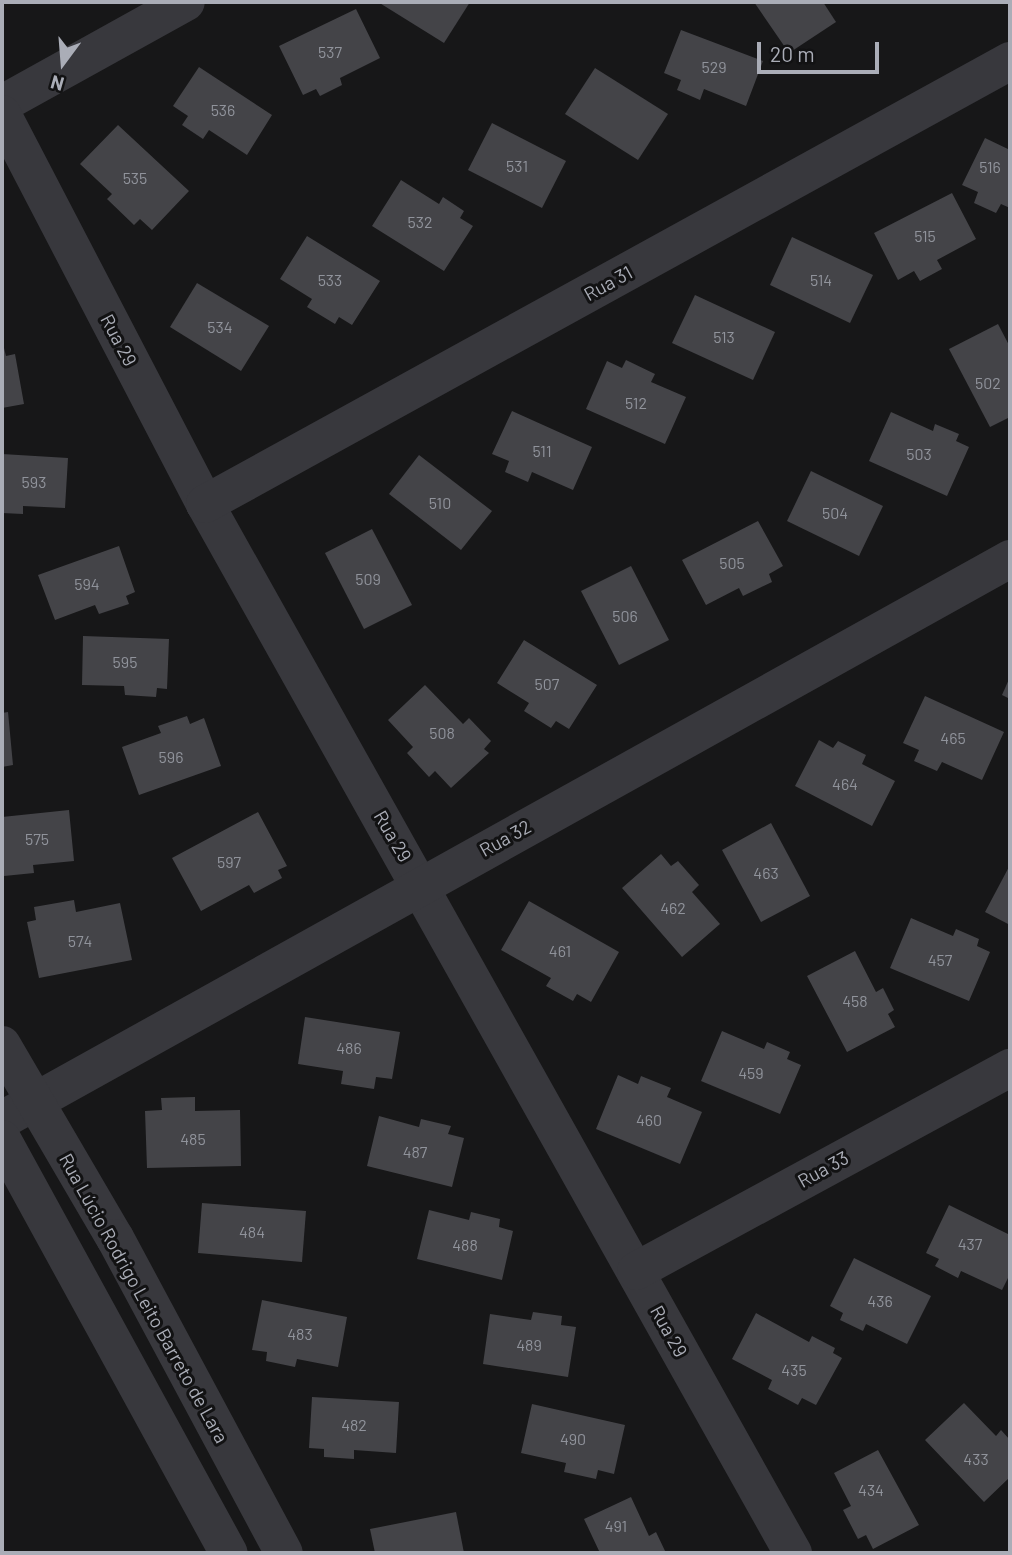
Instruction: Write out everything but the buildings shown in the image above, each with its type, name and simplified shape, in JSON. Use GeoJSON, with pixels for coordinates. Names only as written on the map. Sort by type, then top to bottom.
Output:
{"type":"FeatureCollection","features":[{"type":"Feature","properties":{"kind":"street"},"geometry":{"type":"LineString","coordinates":[[2,104],[186,2]]}},
{"type":"Feature","properties":{"kind":"street","name":"Rua 31"},"geometry":{"type":"LineString","coordinates":[[205,504],[1010,61]]}},
{"type":"Feature","properties":{"kind":"street","name":"Rua 29"},"geometry":{"type":"LineString","coordinates":[[2,114],[205,504],[421,884],[793,1553]]}},
{"type":"Feature","properties":{"kind":"street","name":"Rua 32"},"geometry":{"type":"LineString","coordinates":[[18,1112],[421,884],[1010,559]]}},
{"type":"Feature","properties":{"kind":"street","name":"Rua Lúcio Rodrigo Leito Barreto de Lara"},"geometry":{"type":"LineString","coordinates":[[2,1045],[18,1112],[115,1238],[284,1553]]}},
{"type":"Feature","properties":{"kind":"street","name":"Rua 33"},"geometry":{"type":"LineString","coordinates":[[636,1271],[1010,1068]]}},
{"type":"Feature","properties":{"kind":"street"},"geometry":{"type":"LineString","coordinates":[[2,1139],[229,1553]]}}]}
